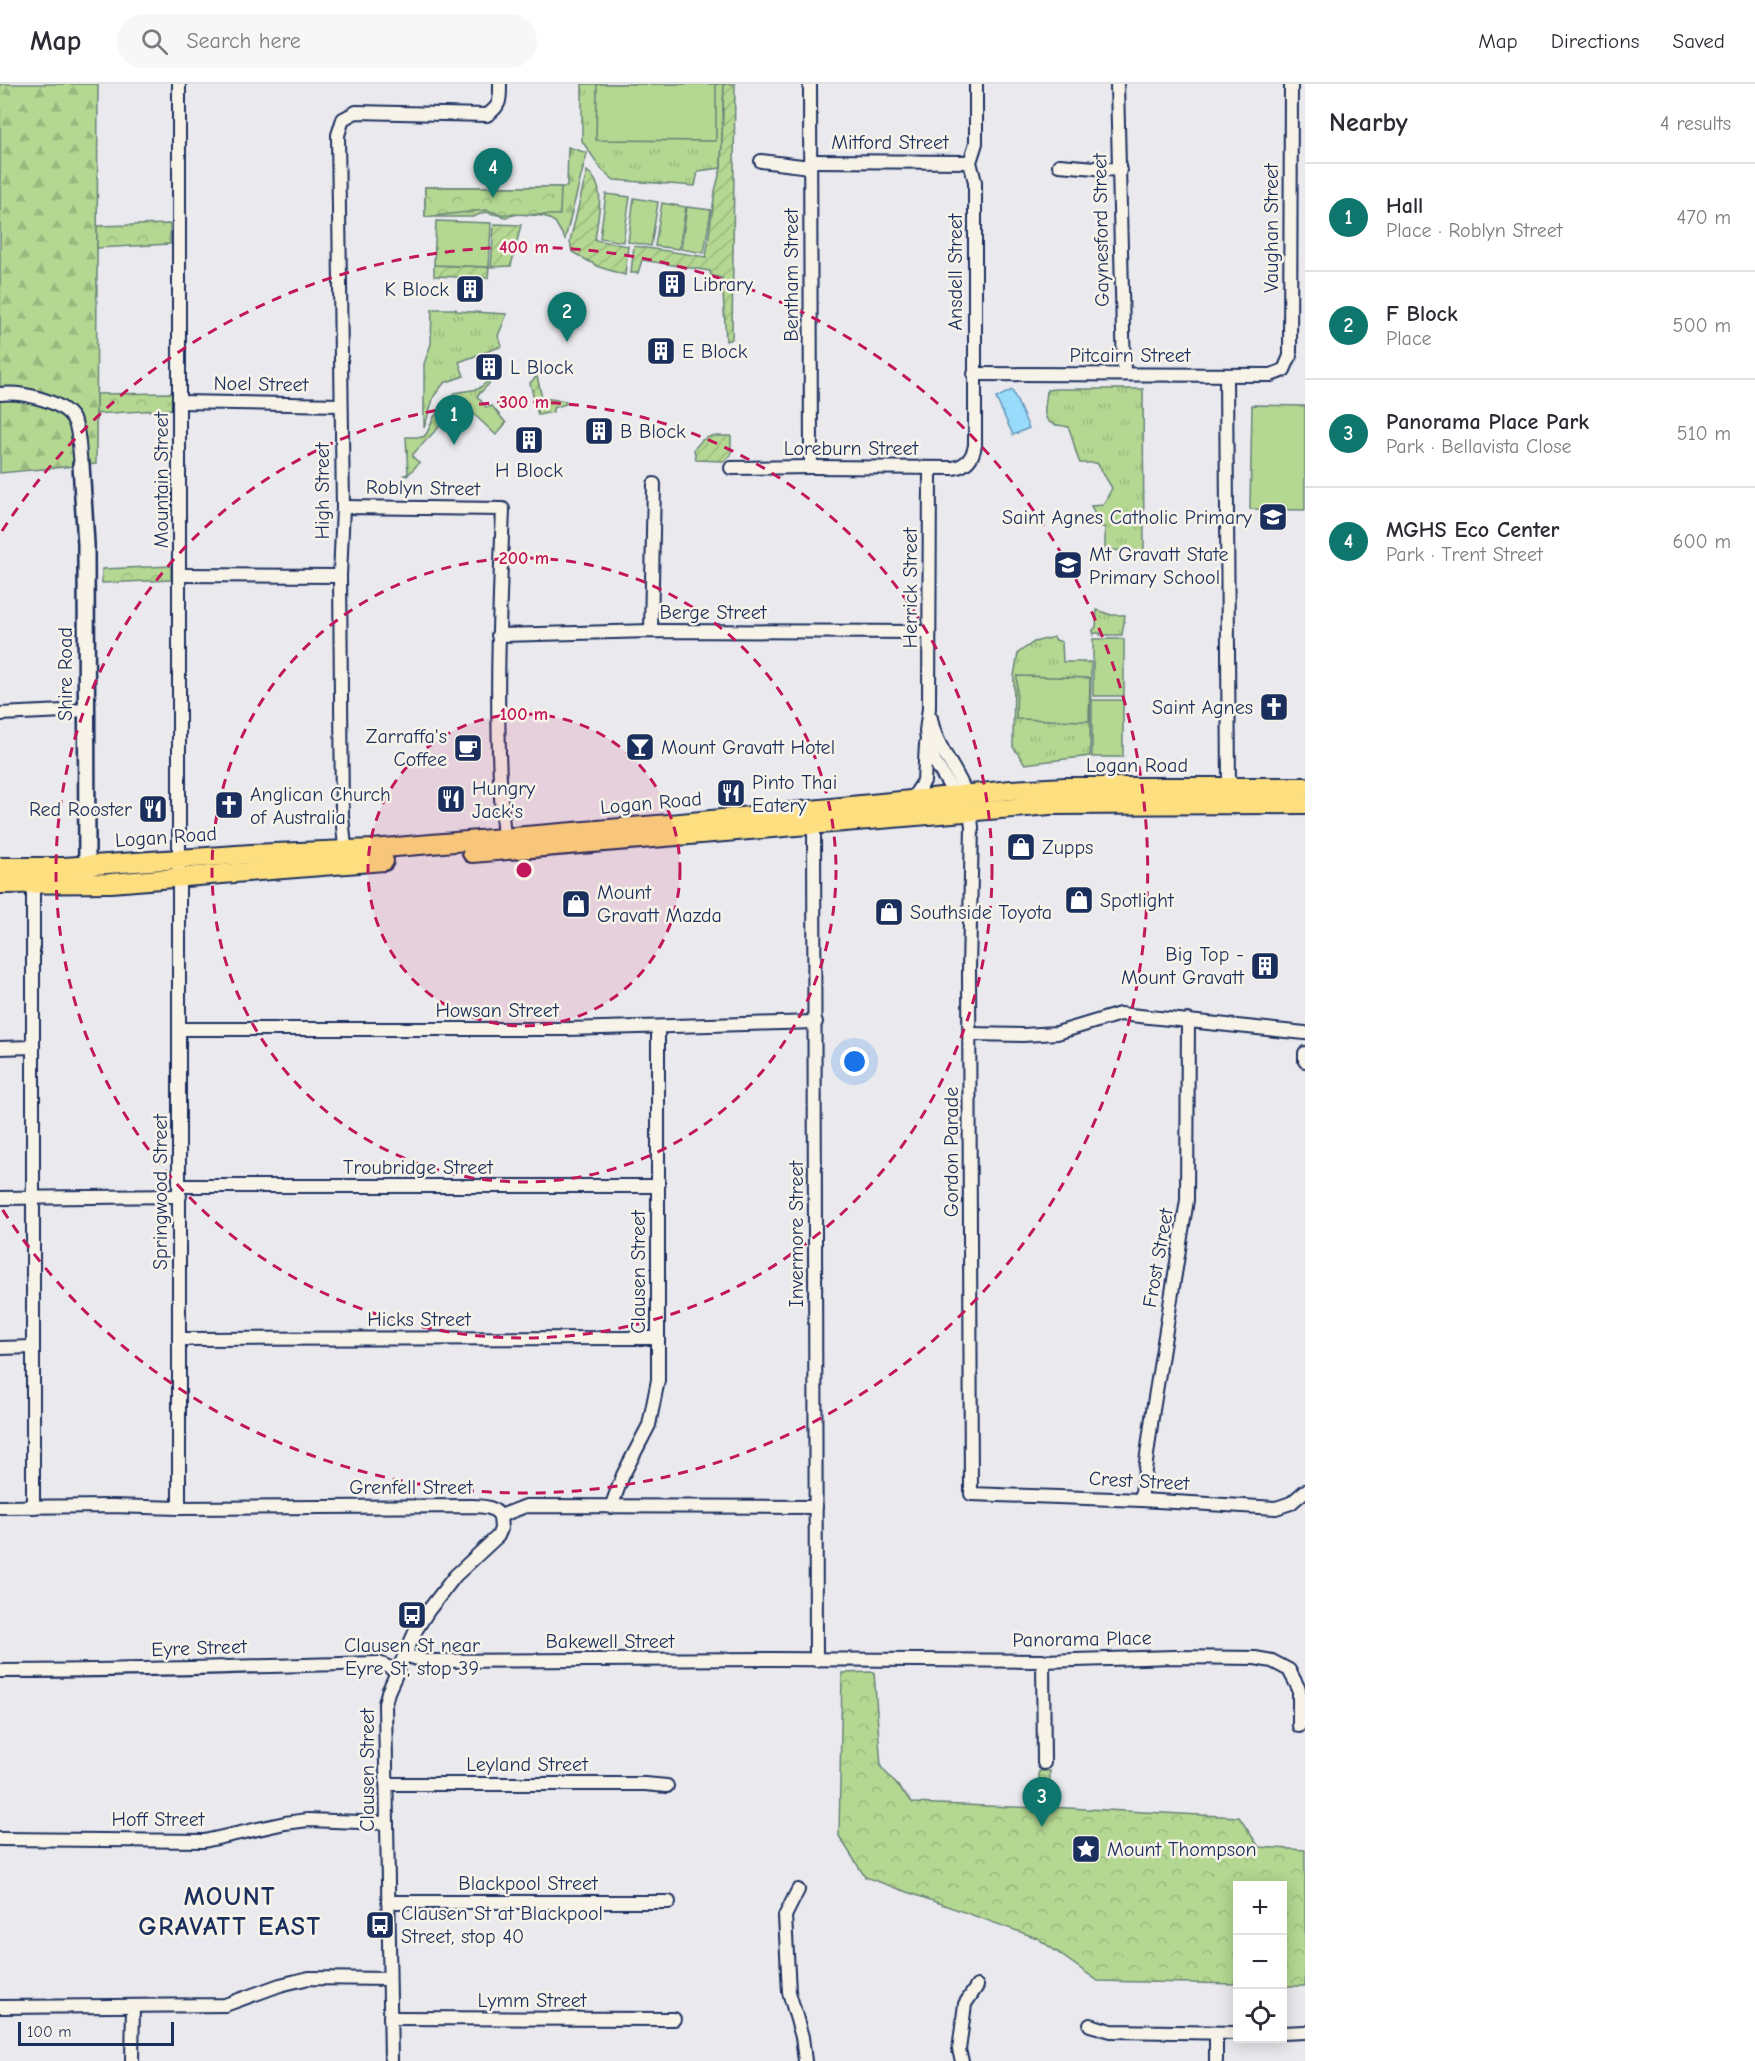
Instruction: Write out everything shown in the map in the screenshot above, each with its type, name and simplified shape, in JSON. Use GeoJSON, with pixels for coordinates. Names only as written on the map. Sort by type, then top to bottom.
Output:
{"type":"FeatureCollection","features":[{"type":"Feature","properties":{"kind":"main road","name":"Logan Road"},"geometry":{"type":"LineString","coordinates":[[0,884],[87,865],[181,868],[346,858],[814,817],[1066,787],[1305,787]]}},
{"type":"Feature","properties":{"kind":"main road","name":"Logan Road"},"geometry":{"type":"LineString","coordinates":[[346,858],[504,838],[681,823],[814,817],[912,799],[1059,805],[1305,804]]}},
{"type":"Feature","properties":{"kind":"main road","name":"Logan Road"},"geometry":{"type":"LineString","coordinates":[[0,867],[33,876],[87,884],[181,868]]}},
{"type":"Feature","properties":{"kind":"street","name":"Mountain Street"},"geometry":{"type":"LineString","coordinates":[[179,84],[181,868]]}},
{"type":"Feature","properties":{"kind":"street","name":"High Street"},"geometry":{"type":"LineString","coordinates":[[346,858],[342,816],[340,576],[343,507],[338,135],[343,119],[356,112],[487,115],[496,110],[500,98],[500,84]]}},
{"type":"Feature","properties":{"kind":"street","name":"Bentham Street"},"geometry":{"type":"LineString","coordinates":[[810,84],[811,467]]}},
{"type":"Feature","properties":{"kind":"street","name":"Ansdell Street"},"geometry":{"type":"LineString","coordinates":[[969,461],[975,445],[975,182],[970,162],[976,142],[976,84]]}},
{"type":"Feature","properties":{"kind":"street","name":"Gaynesford Street"},"geometry":{"type":"LineString","coordinates":[[1117,84],[1124,374]]}},
{"type":"Feature","properties":{"kind":"street","name":"Vaughan Street"},"geometry":{"type":"LineString","coordinates":[[1284,370],[1290,356],[1291,84]]}},
{"type":"Feature","properties":{"kind":"street","name":"Mitford Street"},"geometry":{"type":"LineString","coordinates":[[761,161],[810,164],[970,162]]}},
{"type":"Feature","properties":{"kind":"street"},"geometry":{"type":"LineString","coordinates":[[1059,165],[1120,170]]}},
{"type":"Feature","properties":{"kind":"street","name":"Pitcairn Street"},"geometry":{"type":"LineString","coordinates":[[975,374],[1271,375],[1284,370]]}},
{"type":"Feature","properties":{"kind":"street"},"geometry":{"type":"LineString","coordinates":[[1226,375],[1229,787]]}},
{"type":"Feature","properties":{"kind":"street"},"geometry":{"type":"LineString","coordinates":[[0,394],[16,393],[52,402],[68,414],[75,422],[81,465]]}},
{"type":"Feature","properties":{"kind":"street","name":"Noel Street"},"geometry":{"type":"LineString","coordinates":[[180,402],[341,405]]}},
{"type":"Feature","properties":{"kind":"street","name":"Loreburn Street"},"geometry":{"type":"LineString","coordinates":[[731,468],[956,468],[969,461]]}},
{"type":"Feature","properties":{"kind":"street","name":"Shire Road"},"geometry":{"type":"LineString","coordinates":[[81,465],[86,544],[87,884]]}},
{"type":"Feature","properties":{"kind":"street","name":"Herrick Street"},"geometry":{"type":"LineString","coordinates":[[930,468],[929,708],[926,731],[930,752],[964,800]]}},
{"type":"Feature","properties":{"kind":"street"},"geometry":{"type":"LineString","coordinates":[[651,632],[654,484]]}},
{"type":"Feature","properties":{"kind":"street","name":"Roblyn Street"},"geometry":{"type":"LineString","coordinates":[[343,507],[503,508],[498,635]]}},
{"type":"Feature","properties":{"kind":"street"},"geometry":{"type":"LineString","coordinates":[[181,575],[340,576]]}},
{"type":"Feature","properties":{"kind":"street","name":"Berge Street"},"geometry":{"type":"LineString","coordinates":[[498,635],[651,632],[929,632]]}},
{"type":"Feature","properties":{"kind":"street"},"geometry":{"type":"LineString","coordinates":[[498,635],[498,739],[504,838]]}},
{"type":"Feature","properties":{"kind":"street","name":"Herrick Street"},"geometry":{"type":"LineString","coordinates":[[929,708],[938,740],[958,773],[964,800]]}},
{"type":"Feature","properties":{"kind":"street"},"geometry":{"type":"LineString","coordinates":[[0,714],[86,710]]}},
{"type":"Feature","properties":{"kind":"street"},"geometry":{"type":"LineString","coordinates":[[912,799],[924,781],[926,731]]}},
{"type":"Feature","properties":{"kind":"street","name":"Gordon Parade"},"geometry":{"type":"LineString","coordinates":[[964,800],[972,827],[971,1494]]}},
{"type":"Feature","properties":{"kind":"street","name":"Invermore Street"},"geometry":{"type":"LineString","coordinates":[[814,817],[816,1660]]}},
{"type":"Feature","properties":{"kind":"street","name":"Springwood Street"},"geometry":{"type":"LineString","coordinates":[[179,1508],[181,868]]}},
{"type":"Feature","properties":{"kind":"street"},"geometry":{"type":"LineString","coordinates":[[33,876],[33,1507]]}},
{"type":"Feature","properties":{"kind":"street"},"geometry":{"type":"LineString","coordinates":[[970,1034],[1057,1033],[1120,1014],[1305,1034]]}},
{"type":"Feature","properties":{"kind":"street","name":"Frost Street"},"geometry":{"type":"LineString","coordinates":[[1141,1500],[1156,1386],[1187,1200],[1188,1020]]}},
{"type":"Feature","properties":{"kind":"street","name":"Howsan Street"},"geometry":{"type":"LineString","coordinates":[[179,1029],[658,1027],[719,1023],[816,1022]]}},
{"type":"Feature","properties":{"kind":"street","name":"Clausen Street"},"geometry":{"type":"LineString","coordinates":[[611,1507],[623,1475],[649,1425],[658,1380],[658,1027]]}},
{"type":"Feature","properties":{"kind":"street"},"geometry":{"type":"LineString","coordinates":[[0,1048],[33,1047]]}},
{"type":"Feature","properties":{"kind":"street"},"geometry":{"type":"LineString","coordinates":[[1305,1053],[1305,1061]]}},
{"type":"Feature","properties":{"kind":"street","name":"Troubridge Street"},"geometry":{"type":"LineString","coordinates":[[0,1198],[180,1191],[657,1186]]}},
{"type":"Feature","properties":{"kind":"street","name":"Hicks Street"},"geometry":{"type":"LineString","coordinates":[[180,1339],[658,1338]]}},
{"type":"Feature","properties":{"kind":"street"},"geometry":{"type":"LineString","coordinates":[[0,1348],[33,1347]]}},
{"type":"Feature","properties":{"kind":"street","name":"Crest Street"},"geometry":{"type":"LineString","coordinates":[[971,1494],[1141,1500],[1276,1508],[1291,1503],[1304,1493]]}},
{"type":"Feature","properties":{"kind":"street","name":"Grenfell Street"},"geometry":{"type":"LineString","coordinates":[[0,1507],[472,1506],[490,1507],[500,1516]]}},
{"type":"Feature","properties":{"kind":"street"},"geometry":{"type":"LineString","coordinates":[[500,1516],[526,1506],[816,1507]]}},
{"type":"Feature","properties":{"kind":"street","name":"Clausen Street"},"geometry":{"type":"LineString","coordinates":[[391,2061],[385,1704],[388,1692],[416,1630],[442,1593],[468,1563],[498,1536],[501,1529],[500,1516]]}},
{"type":"Feature","properties":{"kind":"street","name":"Bakewell Street"},"geometry":{"type":"LineString","coordinates":[[405,1655],[424,1661],[816,1660]]}},
{"type":"Feature","properties":{"kind":"street","name":"Panorama Place"},"geometry":{"type":"LineString","coordinates":[[816,1660],[1043,1661],[1179,1657],[1272,1661],[1289,1670],[1299,1689],[1299,1726]]}},
{"type":"Feature","properties":{"kind":"street"},"geometry":{"type":"LineString","coordinates":[[1043,1661],[1044,1763]]}},
{"type":"Feature","properties":{"kind":"street","name":"Eyre Street"},"geometry":{"type":"LineString","coordinates":[[0,1671],[110,1671],[380,1663],[398,1671]]}},
{"type":"Feature","properties":{"kind":"street","name":"Leyland Street"},"geometry":{"type":"LineString","coordinates":[[387,1784],[645,1784],[667,1786]]}},
{"type":"Feature","properties":{"kind":"street","name":"Hoff Street"},"geometry":{"type":"LineString","coordinates":[[0,1839],[204,1841],[308,1820],[386,1823]]}},
{"type":"Feature","properties":{"kind":"street"},"geometry":{"type":"LineString","coordinates":[[798,1890],[785,1916],[789,1992],[802,2037],[805,2061]]}},
{"type":"Feature","properties":{"kind":"street","name":"Blackpool Street"},"geometry":{"type":"LineString","coordinates":[[388,1902],[669,1902]]}},
{"type":"Feature","properties":{"kind":"street"},"geometry":{"type":"LineString","coordinates":[[0,2007],[225,2006],[280,1985],[309,1978],[389,1979]]}},
{"type":"Feature","properties":{"kind":"street"},"geometry":{"type":"LineString","coordinates":[[962,2061],[959,2050],[965,2004],[976,1986]]}},
{"type":"Feature","properties":{"kind":"street"},"geometry":{"type":"LineString","coordinates":[[132,2061],[133,2007]]}},
{"type":"Feature","properties":{"kind":"street","name":"Lymm Street"},"geometry":{"type":"LineString","coordinates":[[390,2018],[674,2019]]}},
{"type":"Feature","properties":{"kind":"street"},"geometry":{"type":"LineString","coordinates":[[1090,2025],[1111,2031],[1233,2033]]}},
{"type":"Feature","properties":{"kind":"street"},"geometry":{"type":"LineString","coordinates":[[1287,2032],[1305,2032]]}},
{"type":"Feature","properties":{"kind":"street"},"geometry":{"type":"LineString","coordinates":[[1216,2033],[1216,2061]]}},
{"type":"Feature","properties":{"kind":"green space"},"geometry":{"type":"Polygon","coordinates":[[[0,84],[98,84],[96,464],[0,473],[0,84]]]}},
{"type":"Feature","properties":{"kind":"green space"},"geometry":{"type":"Polygon","coordinates":[[[582,84],[724,84],[721,168],[698,171],[695,186],[614,180],[602,170],[582,141],[582,84]]]}},
{"type":"Feature","properties":{"kind":"green space"},"geometry":{"type":"Polygon","coordinates":[[[597,84],[716,84],[716,141],[596,140],[597,84]]]}},
{"type":"Feature","properties":{"kind":"green space"},"geometry":{"type":"Polygon","coordinates":[[[724,84],[735,84],[732,339],[726,341],[722,278],[711,276],[710,271],[642,260],[638,273],[631,273],[634,246],[706,257],[715,191],[721,168],[724,84]]]}},
{"type":"Feature","properties":{"kind":"green space"},"geometry":{"type":"Polygon","coordinates":[[[568,147],[587,153],[565,239],[555,222],[544,216],[518,214],[506,217],[485,212],[473,217],[425,217],[425,187],[567,187],[568,147]]]}},
{"type":"Feature","properties":{"kind":"green space"},"geometry":{"type":"Polygon","coordinates":[[[587,171],[593,177],[599,194],[595,240],[628,246],[625,275],[599,267],[572,252],[570,241],[587,171]]]}},
{"type":"Feature","properties":{"kind":"green space"},"geometry":{"type":"Polygon","coordinates":[[[425,187],[561,187],[560,215],[501,214],[486,210],[425,217],[425,187]]]}},
{"type":"Feature","properties":{"kind":"green space"},"geometry":{"type":"Polygon","coordinates":[[[606,194],[630,197],[623,242],[600,238],[606,194]]]}},
{"type":"Feature","properties":{"kind":"green space"},"geometry":{"type":"Polygon","coordinates":[[[634,198],[658,202],[651,246],[628,242],[634,198]]]}},
{"type":"Feature","properties":{"kind":"green space"},"geometry":{"type":"Polygon","coordinates":[[[662,203],[686,207],[679,249],[655,246],[662,203]]]}},
{"type":"Feature","properties":{"kind":"green space"},"geometry":{"type":"Polygon","coordinates":[[[687,207],[711,210],[704,253],[681,249],[687,207]]]}},
{"type":"Feature","properties":{"kind":"green space"},"geometry":{"type":"Polygon","coordinates":[[[436,221],[491,223],[489,267],[434,265],[436,221]]]}},
{"type":"Feature","properties":{"kind":"green space"},"geometry":{"type":"Polygon","coordinates":[[[170,224],[170,244],[97,248],[97,226],[170,224]]]}},
{"type":"Feature","properties":{"kind":"green space"},"geometry":{"type":"Polygon","coordinates":[[[494,224],[521,225],[511,266],[491,267],[494,224]]]}},
{"type":"Feature","properties":{"kind":"green space"},"geometry":{"type":"Polygon","coordinates":[[[434,265],[489,267],[488,278],[434,276],[434,265]]]}},
{"type":"Feature","properties":{"kind":"green space"},"geometry":{"type":"Polygon","coordinates":[[[432,309],[507,314],[498,336],[502,346],[459,362],[464,376],[444,383],[434,396],[424,428],[424,364],[431,344],[432,309]]]}},
{"type":"Feature","properties":{"kind":"green space"},"geometry":{"type":"Polygon","coordinates":[[[537,376],[542,398],[566,401],[566,404],[553,408],[553,412],[538,415],[530,383],[537,376]]]}},
{"type":"Feature","properties":{"kind":"green space"},"geometry":{"type":"Polygon","coordinates":[[[487,382],[489,384],[477,396],[486,407],[492,406],[506,423],[496,435],[462,403],[413,454],[419,463],[407,476],[404,475],[408,474],[406,437],[423,437],[434,417],[454,393],[478,389],[487,382]]]}},
{"type":"Feature","properties":{"kind":"green space"},"geometry":{"type":"Polygon","coordinates":[[[1143,389],[1144,551],[1105,550],[1105,528],[1100,526],[1091,506],[1103,505],[1112,488],[1097,463],[1080,463],[1068,427],[1053,424],[1046,418],[1047,390],[1143,389]]]}},
{"type":"Feature","properties":{"kind":"green space"},"geometry":{"type":"Polygon","coordinates":[[[173,393],[173,409],[96,414],[96,394],[173,393]]]}},
{"type":"Feature","properties":{"kind":"green space"},"geometry":{"type":"Polygon","coordinates":[[[1252,405],[1305,406],[1305,510],[1250,509],[1252,405]]]}},
{"type":"Feature","properties":{"kind":"green space"},"geometry":{"type":"Polygon","coordinates":[[[711,436],[731,436],[731,455],[724,461],[696,460],[694,449],[702,440],[711,436]]]}},
{"type":"Feature","properties":{"kind":"green space"},"geometry":{"type":"Polygon","coordinates":[[[171,566],[171,580],[102,583],[102,569],[171,566]]]}},
{"type":"Feature","properties":{"kind":"green space"},"geometry":{"type":"Polygon","coordinates":[[[1097,610],[1111,615],[1125,615],[1122,635],[1095,633],[1093,635],[1097,610]]]}},
{"type":"Feature","properties":{"kind":"green space"},"geometry":{"type":"Polygon","coordinates":[[[1054,637],[1062,642],[1063,662],[1091,662],[1090,756],[1025,764],[1013,747],[1014,676],[1018,653],[1034,642],[1054,637]]]}},
{"type":"Feature","properties":{"kind":"green space"},"geometry":{"type":"Polygon","coordinates":[[[1093,639],[1124,639],[1124,696],[1093,696],[1093,639]]]}},
{"type":"Feature","properties":{"kind":"green space"},"geometry":{"type":"Polygon","coordinates":[[[1017,676],[1090,678],[1089,721],[1016,719],[1017,676]]]}},
{"type":"Feature","properties":{"kind":"green space"},"geometry":{"type":"Polygon","coordinates":[[[1092,700],[1123,700],[1123,757],[1092,757],[1092,700]]]}},
{"type":"Feature","properties":{"kind":"green space"},"geometry":{"type":"Polygon","coordinates":[[[874,1672],[881,1767],[913,1803],[1038,1808],[1039,1771],[1050,1771],[1049,1807],[1239,1817],[1259,1847],[1305,1850],[1305,1986],[1287,1986],[1287,1881],[1233,1881],[1233,1984],[1098,1981],[1037,1938],[865,1877],[839,1836],[842,1673],[874,1672]]]}},
{"type":"Feature","properties":{"kind":"water"},"geometry":{"type":"Polygon","coordinates":[[[1012,390],[1029,428],[1013,435],[996,398],[1012,390]]]}},
{"type":"Feature","properties":{"kind":"place","name":"MGHS Eco Center"},"geometry":{"type":"Point","coordinates":[493,198]}},
{"type":"Feature","properties":{"kind":"place","name":"Library"},"geometry":{"type":"Point","coordinates":[672,284]}},
{"type":"Feature","properties":{"kind":"place","name":"K Block"},"geometry":{"type":"Point","coordinates":[470,289]}},
{"type":"Feature","properties":{"kind":"place","name":"F Block"},"geometry":{"type":"Point","coordinates":[567,342]}},
{"type":"Feature","properties":{"kind":"place","name":"E Block"},"geometry":{"type":"Point","coordinates":[661,351]}},
{"type":"Feature","properties":{"kind":"place","name":"L Block"},"geometry":{"type":"Point","coordinates":[489,367]}},
{"type":"Feature","properties":{"kind":"place","name":"B Block"},"geometry":{"type":"Point","coordinates":[599,431]}},
{"type":"Feature","properties":{"kind":"place","name":"H Block"},"geometry":{"type":"Point","coordinates":[529,440]}},
{"type":"Feature","properties":{"kind":"place","name":"Hall"},"geometry":{"type":"Point","coordinates":[454,445]}},
{"type":"Feature","properties":{"kind":"place","name":"Saint Agnes Catholic Primary"},"geometry":{"type":"Point","coordinates":[1273,517]}},
{"type":"Feature","properties":{"kind":"place","name":"Mt Gravatt State Primary School"},"geometry":{"type":"Point","coordinates":[1068,565]}},
{"type":"Feature","properties":{"kind":"place","name":"Saint Agnes"},"geometry":{"type":"Point","coordinates":[1274,707]}},
{"type":"Feature","properties":{"kind":"place","name":"Mount Gravatt Hotel"},"geometry":{"type":"Point","coordinates":[640,747]}},
{"type":"Feature","properties":{"kind":"place","name":"Zarraffa's Coffee"},"geometry":{"type":"Point","coordinates":[468,748]}},
{"type":"Feature","properties":{"kind":"place","name":"Pinto Thai Eatery"},"geometry":{"type":"Point","coordinates":[731,793]}},
{"type":"Feature","properties":{"kind":"place","name":"Hungry Jack's"},"geometry":{"type":"Point","coordinates":[451,799]}},
{"type":"Feature","properties":{"kind":"place","name":"Anglican Church of Australia"},"geometry":{"type":"Point","coordinates":[229,805]}},
{"type":"Feature","properties":{"kind":"place","name":"Red Rooster"},"geometry":{"type":"Point","coordinates":[153,809]}},
{"type":"Feature","properties":{"kind":"place","name":"Zupps"},"geometry":{"type":"Point","coordinates":[1021,847]}},
{"type":"Feature","properties":{"kind":"place","name":"Spotlight"},"geometry":{"type":"Point","coordinates":[1079,900]}},
{"type":"Feature","properties":{"kind":"place","name":"Mount Gravatt Mazda"},"geometry":{"type":"Point","coordinates":[576,904]}},
{"type":"Feature","properties":{"kind":"place","name":"Southside Toyota"},"geometry":{"type":"Point","coordinates":[889,912]}},
{"type":"Feature","properties":{"kind":"place","name":"Big Top - Mount Gravatt"},"geometry":{"type":"Point","coordinates":[1265,966]}},
{"type":"Feature","properties":{"kind":"place","name":"Clausen St near Eyre St, stop 39"},"geometry":{"type":"Point","coordinates":[412,1615]}},
{"type":"Feature","properties":{"kind":"place","name":"Panorama Place Park"},"geometry":{"type":"Point","coordinates":[1042,1827]}},
{"type":"Feature","properties":{"kind":"place","name":"Mount Thompson"},"geometry":{"type":"Point","coordinates":[1086,1849]}},
{"type":"Feature","properties":{"kind":"place","name":"Clausen St at Blackpool Street, stop 40"},"geometry":{"type":"Point","coordinates":[380,1925]}},
{"type":"Feature","properties":{"kind":"district","name":"MOUNT GRAVATT EAST"},"geometry":{"type":"Point","coordinates":[230,1912]}}]}
